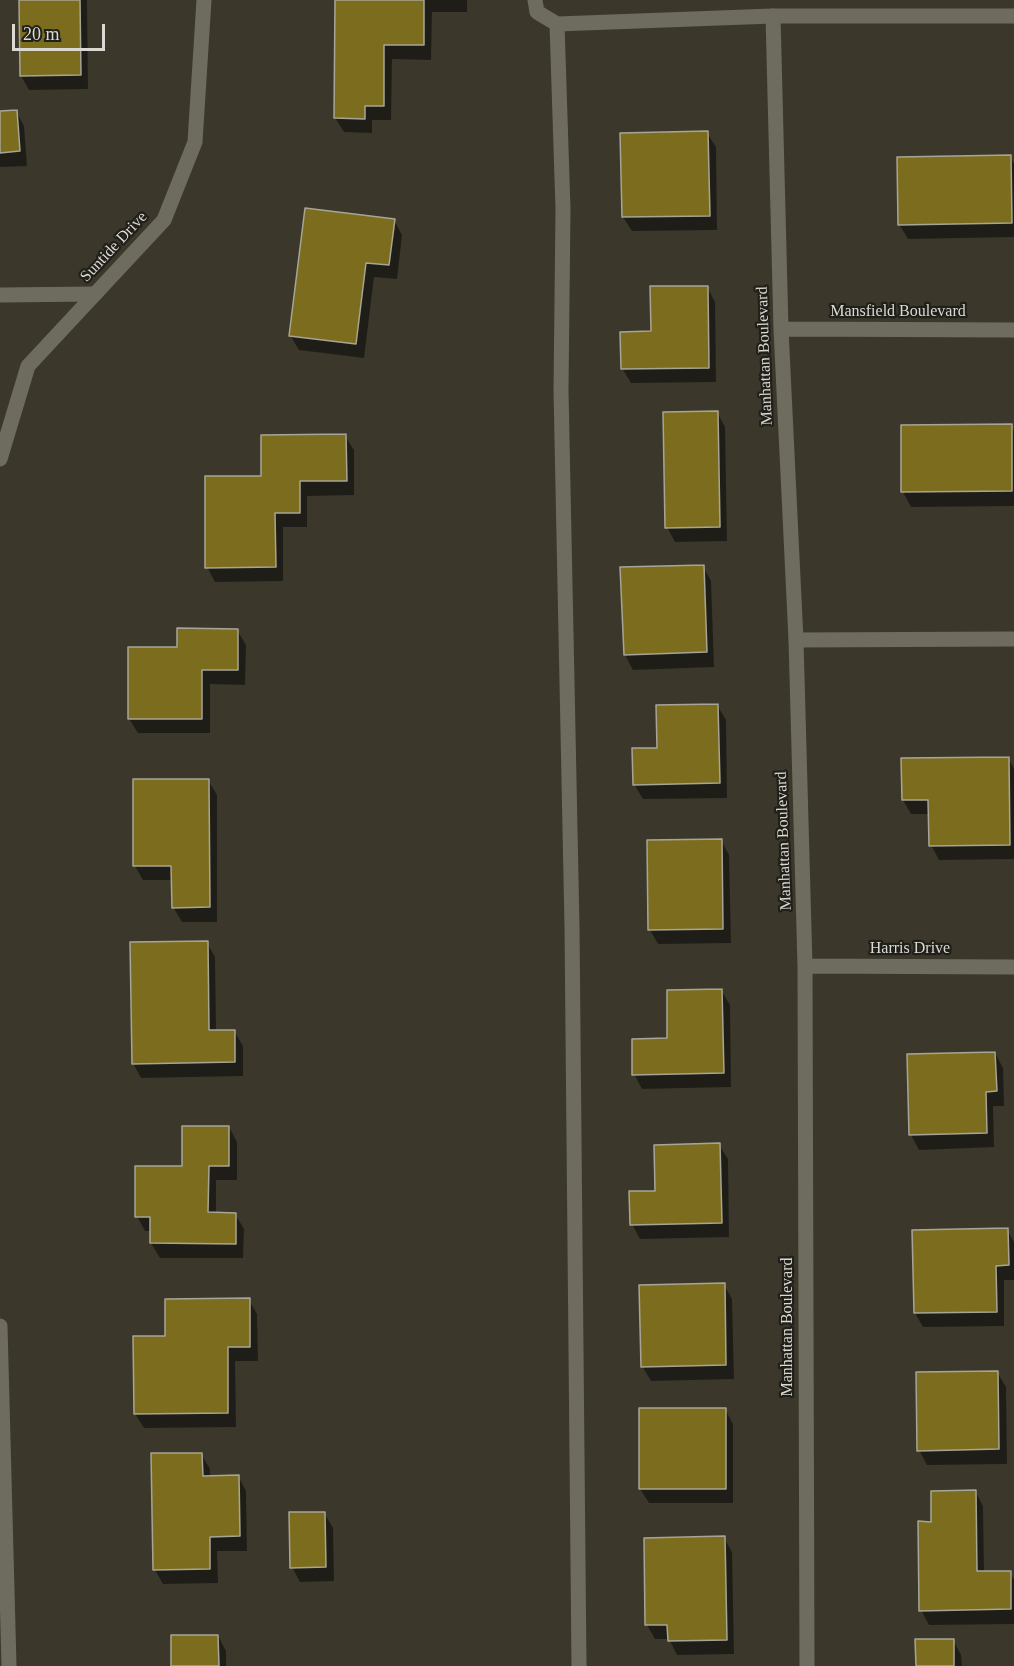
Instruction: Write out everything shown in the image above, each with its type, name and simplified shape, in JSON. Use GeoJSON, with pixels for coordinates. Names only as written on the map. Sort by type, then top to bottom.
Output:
{"type":"FeatureCollection","features":[{"type":"Feature","properties":{"kind":"street","name":"Suntide Drive"},"geometry":{"type":"LineString","coordinates":[[0,459],[28,366],[164,220],[195,142],[204,0]]}},
{"type":"Feature","properties":{"kind":"street"},"geometry":{"type":"LineString","coordinates":[[536,0],[537,12],[557,24],[773,16],[1014,16]]}},
{"type":"Feature","properties":{"kind":"street","name":"Manhattan Boulevard"},"geometry":{"type":"LineString","coordinates":[[773,16],[781,329],[796,640],[805,966],[807,1666]]}},
{"type":"Feature","properties":{"kind":"street"},"geometry":{"type":"LineString","coordinates":[[557,24],[563,209],[561,390],[571,878],[579,1666]]}},
{"type":"Feature","properties":{"kind":"street"},"geometry":{"type":"LineString","coordinates":[[0,295],[95,294]]}},
{"type":"Feature","properties":{"kind":"street","name":"Mansfield Boulevard"},"geometry":{"type":"LineString","coordinates":[[781,329],[1014,330]]}},
{"type":"Feature","properties":{"kind":"street"},"geometry":{"type":"LineString","coordinates":[[796,640],[1014,639]]}},
{"type":"Feature","properties":{"kind":"street","name":"Harris Drive"},"geometry":{"type":"LineString","coordinates":[[805,966],[1014,967]]}},
{"type":"Feature","properties":{"kind":"street"},"geometry":{"type":"LineString","coordinates":[[0,1326],[3,1599],[9,1666]]}},
{"type":"Feature","properties":{"kind":"building"},"geometry":{"type":"Polygon","coordinates":[[[19,0],[80,0],[81,75],[20,76],[19,0]]]}},
{"type":"Feature","properties":{"kind":"building"},"geometry":{"type":"Polygon","coordinates":[[[335,0],[424,0],[424,45],[384,45],[384,106],[365,106],[365,119],[334,118],[335,0]]]}},
{"type":"Feature","properties":{"kind":"building"},"geometry":{"type":"Polygon","coordinates":[[[17,110],[20,151],[0,153],[0,111],[17,110]]]}},
{"type":"Feature","properties":{"kind":"building"},"geometry":{"type":"Polygon","coordinates":[[[708,131],[710,216],[622,217],[620,133],[708,131]]]}},
{"type":"Feature","properties":{"kind":"building"},"geometry":{"type":"Polygon","coordinates":[[[1011,155],[1012,223],[898,225],[897,157],[1011,155]]]}},
{"type":"Feature","properties":{"kind":"building"},"geometry":{"type":"Polygon","coordinates":[[[305,208],[395,219],[389,265],[366,263],[356,344],[289,336],[305,208]]]}},
{"type":"Feature","properties":{"kind":"building"},"geometry":{"type":"Polygon","coordinates":[[[650,286],[708,286],[709,368],[621,369],[620,332],[651,331],[650,286]]]}},
{"type":"Feature","properties":{"kind":"building"},"geometry":{"type":"Polygon","coordinates":[[[718,411],[720,527],[665,528],[663,412],[718,411]]]}},
{"type":"Feature","properties":{"kind":"building"},"geometry":{"type":"Polygon","coordinates":[[[1012,424],[1012,491],[901,492],[901,425],[1012,424]]]}},
{"type":"Feature","properties":{"kind":"building"},"geometry":{"type":"Polygon","coordinates":[[[346,434],[347,481],[300,481],[300,513],[275,513],[276,567],[205,568],[205,476],[261,476],[261,435],[346,434]]]}},
{"type":"Feature","properties":{"kind":"building"},"geometry":{"type":"Polygon","coordinates":[[[704,565],[707,652],[624,655],[620,567],[704,565]]]}},
{"type":"Feature","properties":{"kind":"building"},"geometry":{"type":"Polygon","coordinates":[[[177,628],[238,629],[238,670],[202,670],[202,719],[128,719],[128,647],[177,647],[177,628]]]}},
{"type":"Feature","properties":{"kind":"building"},"geometry":{"type":"Polygon","coordinates":[[[718,704],[720,783],[633,785],[632,748],[657,748],[656,705],[718,704]]]}},
{"type":"Feature","properties":{"kind":"building"},"geometry":{"type":"Polygon","coordinates":[[[1009,757],[1010,845],[929,846],[928,800],[902,800],[901,758],[1009,757]]]}},
{"type":"Feature","properties":{"kind":"building"},"geometry":{"type":"Polygon","coordinates":[[[133,779],[209,779],[210,907],[172,908],[171,866],[133,866],[133,779]]]}},
{"type":"Feature","properties":{"kind":"building"},"geometry":{"type":"Polygon","coordinates":[[[722,839],[723,929],[648,930],[647,840],[722,839]]]}},
{"type":"Feature","properties":{"kind":"building"},"geometry":{"type":"Polygon","coordinates":[[[208,941],[209,1030],[235,1030],[235,1062],[132,1064],[130,942],[208,941]]]}},
{"type":"Feature","properties":{"kind":"building"},"geometry":{"type":"Polygon","coordinates":[[[722,989],[724,1073],[632,1075],[632,1039],[667,1038],[667,990],[722,989]]]}},
{"type":"Feature","properties":{"kind":"building"},"geometry":{"type":"Polygon","coordinates":[[[995,1052],[997,1091],[986,1092],[987,1133],[909,1135],[907,1054],[995,1052]]]}},
{"type":"Feature","properties":{"kind":"building"},"geometry":{"type":"Polygon","coordinates":[[[182,1126],[229,1126],[229,1166],[209,1166],[208,1212],[236,1213],[236,1244],[150,1243],[150,1217],[135,1217],[135,1166],[182,1166],[182,1126]]]}},
{"type":"Feature","properties":{"kind":"building"},"geometry":{"type":"Polygon","coordinates":[[[720,1143],[722,1223],[630,1225],[629,1191],[655,1191],[654,1145],[720,1143]]]}},
{"type":"Feature","properties":{"kind":"building"},"geometry":{"type":"Polygon","coordinates":[[[1008,1228],[1009,1265],[996,1266],[997,1312],[914,1313],[912,1230],[1008,1228]]]}},
{"type":"Feature","properties":{"kind":"building"},"geometry":{"type":"Polygon","coordinates":[[[725,1283],[726,1365],[641,1367],[639,1285],[725,1283]]]}},
{"type":"Feature","properties":{"kind":"building"},"geometry":{"type":"Polygon","coordinates":[[[250,1298],[250,1347],[228,1347],[228,1413],[134,1414],[133,1336],[165,1336],[165,1299],[250,1298]]]}},
{"type":"Feature","properties":{"kind":"building"},"geometry":{"type":"Polygon","coordinates":[[[998,1371],[999,1449],[917,1451],[916,1372],[998,1371]]]}},
{"type":"Feature","properties":{"kind":"building"},"geometry":{"type":"Polygon","coordinates":[[[639,1408],[726,1408],[726,1489],[639,1489],[639,1408]]]}},
{"type":"Feature","properties":{"kind":"building"},"geometry":{"type":"Polygon","coordinates":[[[151,1453],[202,1453],[203,1476],[239,1475],[240,1536],[210,1537],[210,1569],[153,1570],[151,1453]]]}},
{"type":"Feature","properties":{"kind":"building"},"geometry":{"type":"Polygon","coordinates":[[[976,1490],[977,1571],[1011,1571],[1011,1609],[919,1611],[918,1521],[931,1522],[931,1491],[976,1490]]]}},
{"type":"Feature","properties":{"kind":"building"},"geometry":{"type":"Polygon","coordinates":[[[289,1512],[325,1512],[326,1567],[290,1568],[289,1512]]]}},
{"type":"Feature","properties":{"kind":"building"},"geometry":{"type":"Polygon","coordinates":[[[725,1536],[727,1640],[668,1641],[667,1625],[645,1625],[644,1538],[725,1536]]]}},
{"type":"Feature","properties":{"kind":"building"},"geometry":{"type":"Polygon","coordinates":[[[171,1635],[218,1635],[219,1666],[171,1666],[171,1635]]]}},
{"type":"Feature","properties":{"kind":"building"},"geometry":{"type":"Polygon","coordinates":[[[915,1639],[954,1639],[954,1666],[916,1666],[915,1639]]]}}]}
